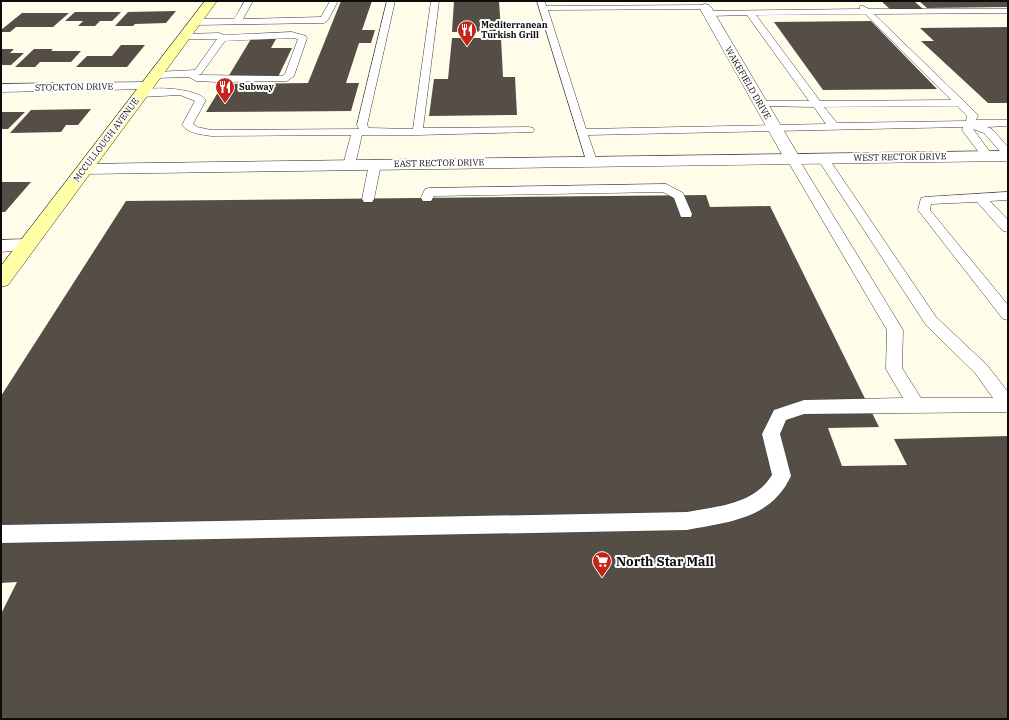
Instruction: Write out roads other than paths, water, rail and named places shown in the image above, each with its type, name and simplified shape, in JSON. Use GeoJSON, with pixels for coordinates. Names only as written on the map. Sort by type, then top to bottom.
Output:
{"type":"FeatureCollection","features":[{"type":"Feature","properties":{"kind":"main road","name":"MCCULLOUGH AVENUE"},"geometry":{"type":"LineString","coordinates":[[1,280],[211,1]]}},
{"type":"Feature","properties":{"kind":"street","name":"WAKEFIELD DRIVE"},"geometry":{"type":"LineString","coordinates":[[707,10],[792,158]]}},
{"type":"Feature","properties":{"kind":"street","name":"STOCKTON DRIVE"},"geometry":{"type":"LineString","coordinates":[[1,88],[148,85]]}},
{"type":"Feature","properties":{"kind":"street","name":"WEST RECTOR DRIVE"},"geometry":{"type":"LineString","coordinates":[[792,158],[1008,155]]}},
{"type":"Feature","properties":{"kind":"street","name":"EAST RECTOR DRIVE"},"geometry":{"type":"LineString","coordinates":[[85,168],[792,158]]}},
{"type":"Feature","properties":{"kind":"street"},"geometry":{"type":"LineString","coordinates":[[1,246],[27,245]]}},
{"type":"Feature","properties":{"kind":"lane"},"geometry":{"type":"LineString","coordinates":[[237,21],[249,1]]}},
{"type":"Feature","properties":{"kind":"lane"},"geometry":{"type":"LineString","coordinates":[[196,22],[324,20],[334,1]]}},
{"type":"Feature","properties":{"kind":"lane"},"geometry":{"type":"LineString","coordinates":[[362,132],[362,125],[391,1]]}},
{"type":"Feature","properties":{"kind":"lane"},"geometry":{"type":"LineString","coordinates":[[417,132],[435,1]]}},
{"type":"Feature","properties":{"kind":"lane"},"geometry":{"type":"LineString","coordinates":[[856,1],[973,116],[967,130],[987,156]]}},
{"type":"Feature","properties":{"kind":"lane"},"geometry":{"type":"LineString","coordinates":[[590,161],[543,4],[673,6],[750,13],[1008,11]]}},
{"type":"Feature","properties":{"kind":"lane"},"geometry":{"type":"LineString","coordinates":[[750,13],[833,126]]}},
{"type":"Feature","properties":{"kind":"lane"},"geometry":{"type":"LineString","coordinates":[[185,36],[219,36],[222,38],[292,35],[303,38],[289,76],[284,78],[217,79],[196,78],[191,74]]}},
{"type":"Feature","properties":{"kind":"lane"},"geometry":{"type":"LineString","coordinates":[[148,85],[201,70],[222,38]]}},
{"type":"Feature","properties":{"kind":"lane"},"geometry":{"type":"LineString","coordinates":[[148,85],[188,93],[200,100],[187,125],[194,130],[211,133],[529,130]]}},
{"type":"Feature","properties":{"kind":"lane"},"geometry":{"type":"LineString","coordinates":[[760,104],[960,103]]}},
{"type":"Feature","properties":{"kind":"lane"},"geometry":{"type":"LineString","coordinates":[[582,132],[1008,123]]}},
{"type":"Feature","properties":{"kind":"lane"},"geometry":{"type":"LineString","coordinates":[[970,124],[988,131],[1008,155]]}},
{"type":"Feature","properties":{"kind":"lane"},"geometry":{"type":"LineString","coordinates":[[349,165],[356,136],[362,132]]}},
{"type":"Feature","properties":{"kind":"lane"},"geometry":{"type":"LineString","coordinates":[[792,158],[895,330],[894,369],[916,405]]}},
{"type":"Feature","properties":{"kind":"lane"},"geometry":{"type":"LineString","coordinates":[[823,158],[931,321],[981,368],[1008,404]]}},
{"type":"Feature","properties":{"kind":"lane"},"geometry":{"type":"LineString","coordinates":[[368,199],[375,164]]}},
{"type":"Feature","properties":{"kind":"lane"},"geometry":{"type":"LineString","coordinates":[[427,198],[429,192],[666,188],[679,196],[686,214]]}},
{"type":"Feature","properties":{"kind":"lane"},"geometry":{"type":"LineString","coordinates":[[1008,196],[980,196],[925,201],[924,210],[1008,315]]}},
{"type":"Feature","properties":{"kind":"lane"},"geometry":{"type":"LineString","coordinates":[[980,196],[1008,228]]}},
{"type":"Feature","properties":{"kind":"lane"},"geometry":{"type":"LineString","coordinates":[[1,534],[687,522],[745,509],[763,499],[778,485],[782,476],[770,434],[780,415],[804,407],[1008,404]]}},
{"type":"Feature","properties":{"kind":"place","name":"Mediterranean Turkish Grill"},"geometry":{"type":"Point","coordinates":[467,47]}},
{"type":"Feature","properties":{"kind":"place","name":"Subway"},"geometry":{"type":"Point","coordinates":[225,104]}},
{"type":"Feature","properties":{"kind":"place","name":"North Star Mall"},"geometry":{"type":"Point","coordinates":[602,578]}}]}
